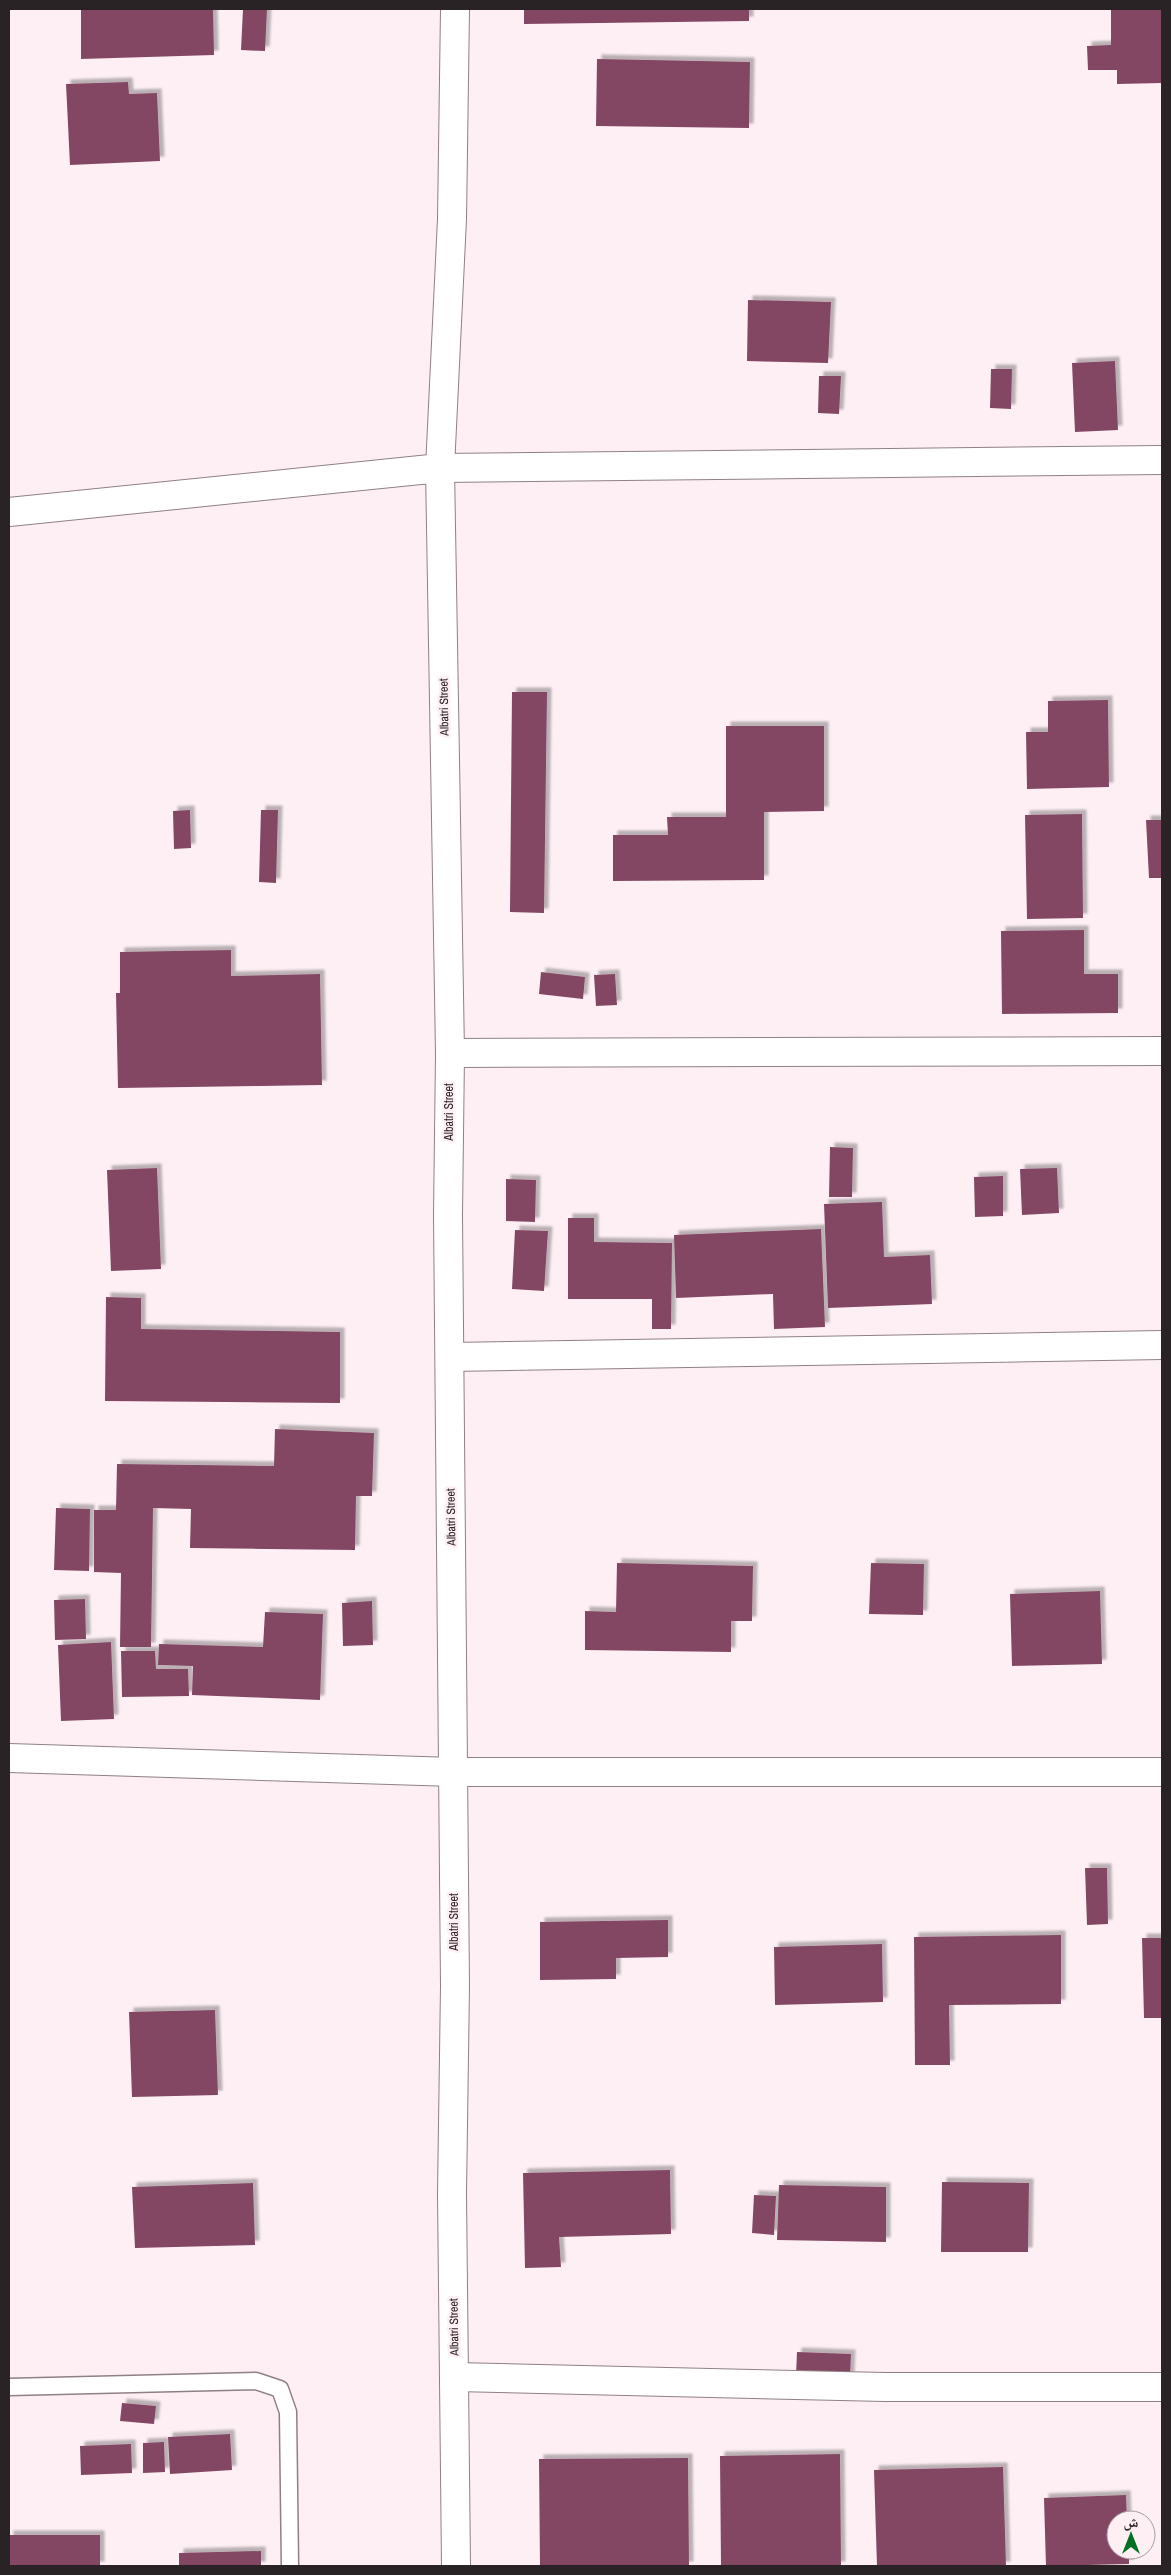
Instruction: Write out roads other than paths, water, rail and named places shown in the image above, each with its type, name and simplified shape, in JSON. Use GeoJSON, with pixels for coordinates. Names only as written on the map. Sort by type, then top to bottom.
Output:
{"type":"FeatureCollection","features":[{"type":"Feature","properties":{"kind":"street","name":"Albatri Street"},"geometry":{"type":"LineString","coordinates":[[455,9],[452,219],[440,468],[450,1054],[450,1357],[454,1772],[452,2194],[456,2566]]}},
{"type":"Feature","properties":{"kind":"street"},"geometry":{"type":"LineString","coordinates":[[9,512],[440,468],[1162,460]]}},
{"type":"Feature","properties":{"kind":"street"},"geometry":{"type":"LineString","coordinates":[[450,1054],[1162,1051]]}},
{"type":"Feature","properties":{"kind":"street"},"geometry":{"type":"LineString","coordinates":[[450,1357],[1162,1345]]}},
{"type":"Feature","properties":{"kind":"street"},"geometry":{"type":"LineString","coordinates":[[9,1758],[454,1772],[1162,1772]]}},
{"type":"Feature","properties":{"kind":"street"},"geometry":{"type":"LineString","coordinates":[[455,2377],[885,2387],[1162,2387]]}},
{"type":"Feature","properties":{"kind":"lane"},"geometry":{"type":"LineString","coordinates":[[9,2387],[256,2381],[280,2389],[288,2412],[290,2566]]}}]}
